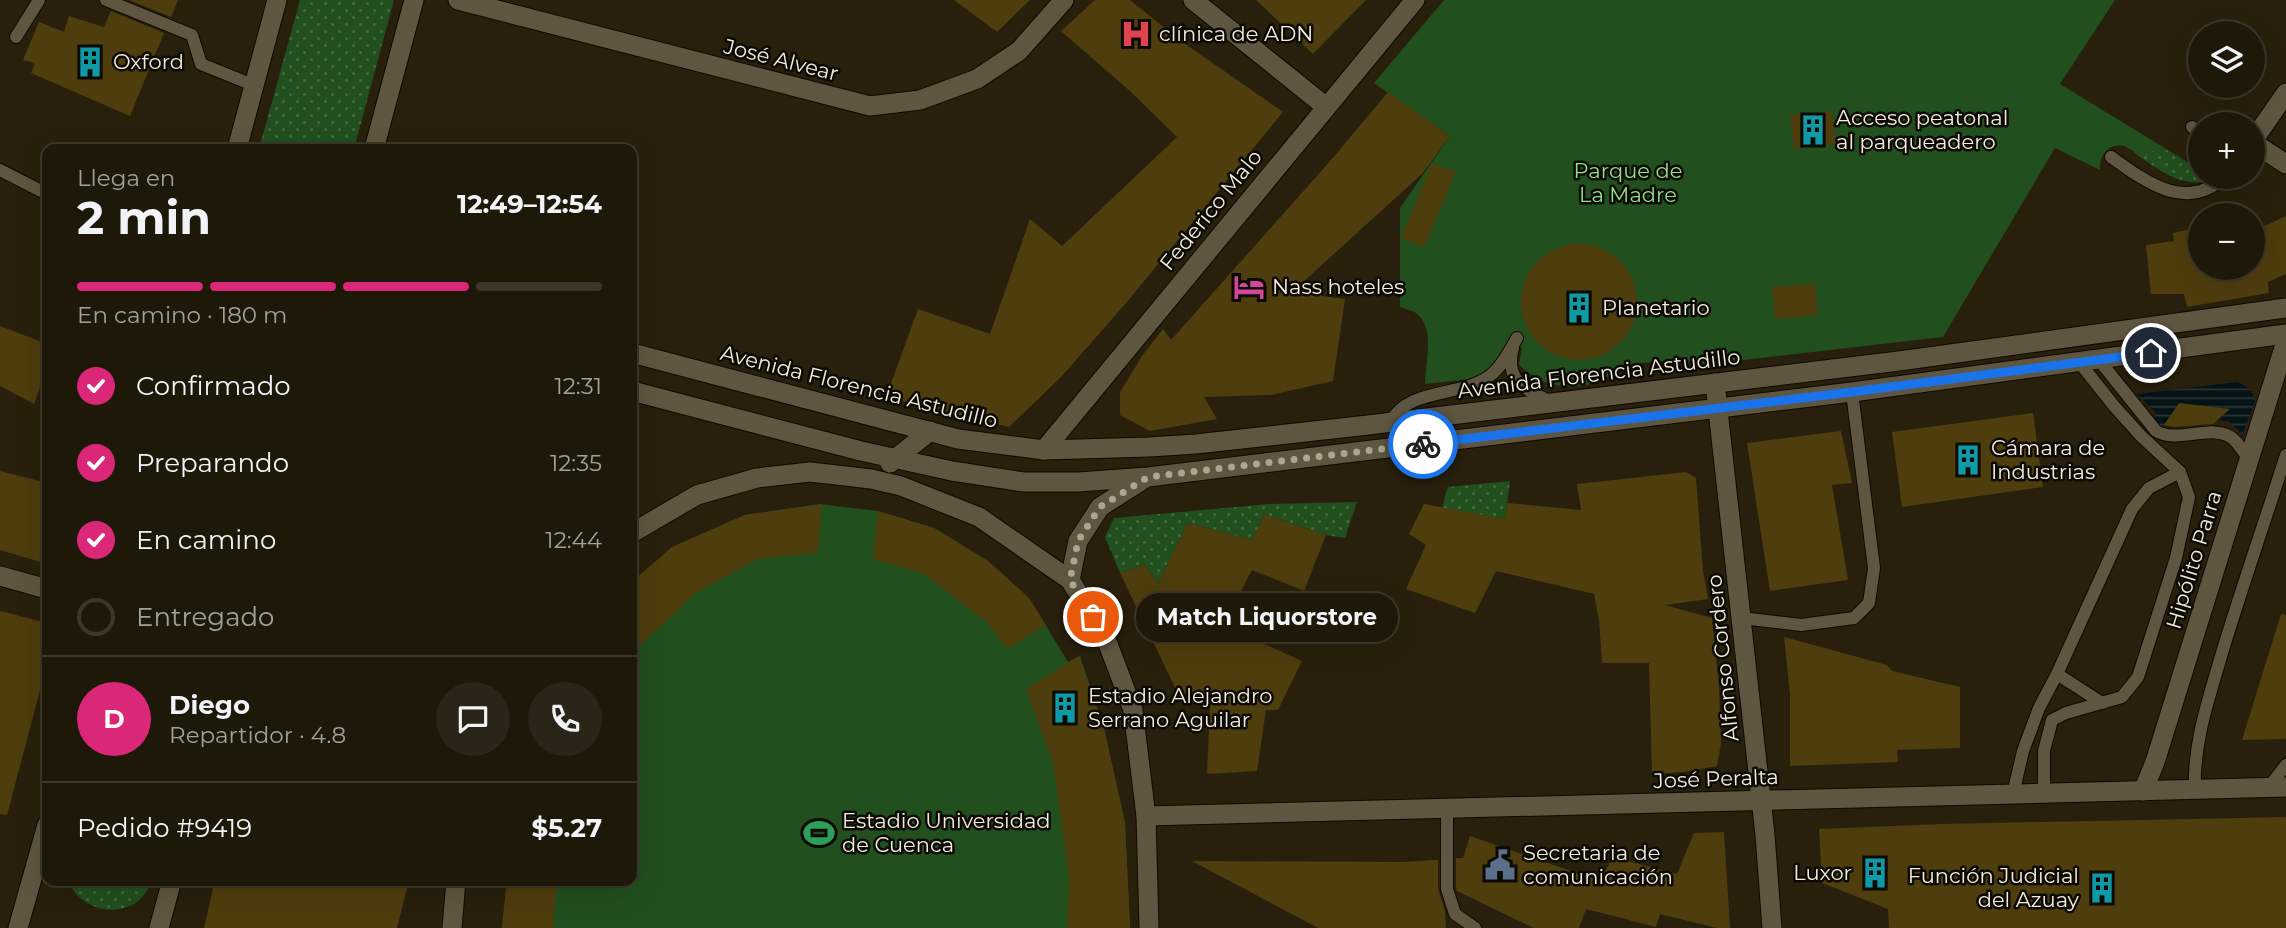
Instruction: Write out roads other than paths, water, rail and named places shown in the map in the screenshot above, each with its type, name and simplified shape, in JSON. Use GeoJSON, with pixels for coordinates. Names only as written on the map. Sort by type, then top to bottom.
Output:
{"type":"FeatureCollection","features":[{"type":"Feature","properties":{"kind":"main road"},"geometry":{"type":"LineString","coordinates":[[238,144],[277,0]]}},
{"type":"Feature","properties":{"kind":"main road"},"geometry":{"type":"LineString","coordinates":[[375,144],[414,0]]}},
{"type":"Feature","properties":{"kind":"main road","name":"José Alvear"},"geometry":{"type":"LineString","coordinates":[[458,0],[870,106],[920,100],[977,79],[1019,51],[1064,0]]}},
{"type":"Feature","properties":{"kind":"main road"},"geometry":{"type":"LineString","coordinates":[[1193,0],[1325,106]]}},
{"type":"Feature","properties":{"kind":"main road","name":"Federico Malo"},"geometry":{"type":"LineString","coordinates":[[1044,450],[1415,0]]}},
{"type":"Feature","properties":{"kind":"main road"},"geometry":{"type":"LineString","coordinates":[[2286,93],[2252,142],[2286,164]]}},
{"type":"Feature","properties":{"kind":"main road","name":"Avenida Florencia Astudillo"},"geometry":{"type":"LineString","coordinates":[[637,354],[957,439],[1044,450],[1196,444],[1391,422],[1899,361],[2286,308]]}},
{"type":"Feature","properties":{"kind":"main road"},"geometry":{"type":"LineString","coordinates":[[637,392],[861,451],[953,471],[1024,482],[1078,482],[1148,477],[1852,392],[2286,334]]}},
{"type":"Feature","properties":{"kind":"main road","name":"Hipólito Parra"},"geometry":{"type":"LineString","coordinates":[[2143,791],[2155,762],[2286,341]]}},
{"type":"Feature","properties":{"kind":"main road","name":"Alfonso Cordero"},"geometry":{"type":"LineString","coordinates":[[1715,383],[1761,800],[1772,928]]}},
{"type":"Feature","properties":{"kind":"main road"},"geometry":{"type":"LineString","coordinates":[[871,479],[930,431]]}},
{"type":"Feature","properties":{"kind":"main road"},"geometry":{"type":"LineString","coordinates":[[637,530],[697,495],[757,478],[810,472],[871,479],[901,486],[979,517],[1070,580],[1105,636],[1133,710],[1146,816],[1149,928]]}},
{"type":"Feature","properties":{"kind":"main road"},"geometry":{"type":"LineString","coordinates":[[1070,580],[1078,541],[1100,507],[1148,477]]}},
{"type":"Feature","properties":{"kind":"main road"},"geometry":{"type":"LineString","coordinates":[[0,576],[42,588]]}},
{"type":"Feature","properties":{"kind":"main road","name":"José Peralta"},"geometry":{"type":"LineString","coordinates":[[1146,816],[2277,787]]}},
{"type":"Feature","properties":{"kind":"main road"},"geometry":{"type":"LineString","coordinates":[[18,928],[42,843]]}},
{"type":"Feature","properties":{"kind":"main road"},"geometry":{"type":"LineString","coordinates":[[159,928],[170,886]]}},
{"type":"Feature","properties":{"kind":"main road"},"geometry":{"type":"LineString","coordinates":[[452,928],[456,886]]}},
{"type":"Feature","properties":{"kind":"lane"},"geometry":{"type":"LineString","coordinates":[[16,37],[39,0]]}},
{"type":"Feature","properties":{"kind":"lane"},"geometry":{"type":"LineString","coordinates":[[106,0],[192,35],[201,64],[253,85]]}},
{"type":"Feature","properties":{"kind":"lane"},"geometry":{"type":"LineString","coordinates":[[2111,157],[2149,183],[2176,193],[2204,189]]}},
{"type":"Feature","properties":{"kind":"lane"},"geometry":{"type":"LineString","coordinates":[[0,170],[42,191]]}},
{"type":"Feature","properties":{"kind":"lane"},"geometry":{"type":"LineString","coordinates":[[1391,422],[1402,408],[1419,398],[1471,387],[1488,377],[1503,362],[1517,338],[1511,360],[1516,379],[1533,394],[1553,403]]}},
{"type":"Feature","properties":{"kind":"lane"},"geometry":{"type":"LineString","coordinates":[[2099,360],[2156,431],[2167,436],[2225,434],[2236,442],[2249,460]]}},
{"type":"Feature","properties":{"kind":"lane"},"geometry":{"type":"LineString","coordinates":[[2044,793],[2044,751],[2052,720],[2066,713],[2122,697],[2138,677],[2176,558],[2189,497],[2180,472],[2132,426],[2079,362]]}},
{"type":"Feature","properties":{"kind":"lane"},"geometry":{"type":"LineString","coordinates":[[1741,618],[1801,625],[1854,618],[1869,603],[1874,568],[1852,392]]}},
{"type":"Feature","properties":{"kind":"lane"},"geometry":{"type":"LineString","coordinates":[[2195,789],[2194,764],[2206,708],[2249,565],[2286,455]]}},
{"type":"Feature","properties":{"kind":"lane"},"geometry":{"type":"LineString","coordinates":[[2012,794],[2023,751],[2039,708],[2132,509],[2150,488],[2180,472]]}},
{"type":"Feature","properties":{"kind":"lane"},"geometry":{"type":"LineString","coordinates":[[2057,674],[2102,703]]}},
{"type":"Feature","properties":{"kind":"lane"},"geometry":{"type":"LineString","coordinates":[[2277,787],[2286,765]]}},
{"type":"Feature","properties":{"kind":"lane"},"geometry":{"type":"LineString","coordinates":[[1447,808],[1447,890],[1455,914],[1475,928]]}},
{"type":"Feature","properties":{"kind":"place","name":"clínica de ADN"},"geometry":{"type":"Point","coordinates":[1136,34]}},
{"type":"Feature","properties":{"kind":"place","name":"Oxford"},"geometry":{"type":"Point","coordinates":[90,62]}},
{"type":"Feature","properties":{"kind":"place","name":"Acceso peatonal al parqueadero"},"geometry":{"type":"Point","coordinates":[1813,130]}},
{"type":"Feature","properties":{"kind":"place","name":"Nass hoteles"},"geometry":{"type":"Point","coordinates":[1249,287]}},
{"type":"Feature","properties":{"kind":"place","name":"Planetario"},"geometry":{"type":"Point","coordinates":[1579,308]}},
{"type":"Feature","properties":{"kind":"place","name":"Cámara de Industrias"},"geometry":{"type":"Point","coordinates":[1968,460]}},
{"type":"Feature","properties":{"kind":"place","name":"Match Liquorstore"},"geometry":{"type":"Point","coordinates":[1093,617]}},
{"type":"Feature","properties":{"kind":"place","name":"Estadio Alejandro Serrano Aguilar"},"geometry":{"type":"Point","coordinates":[1065,708]}},
{"type":"Feature","properties":{"kind":"place","name":"Estadio Universidad de Cuenca"},"geometry":{"type":"Point","coordinates":[819,833]}},
{"type":"Feature","properties":{"kind":"place","name":"Secretaria de comunicación"},"geometry":{"type":"Point","coordinates":[1500,865]}},
{"type":"Feature","properties":{"kind":"place","name":"Luxor"},"geometry":{"type":"Point","coordinates":[1875,873]}},
{"type":"Feature","properties":{"kind":"place","name":"Función Judicial del Azuay"},"geometry":{"type":"Point","coordinates":[2102,888]}},
{"type":"Feature","properties":{"kind":"park label","name":"Parque de La Madre"},"geometry":{"type":"Point","coordinates":[1628,183]}}]}
